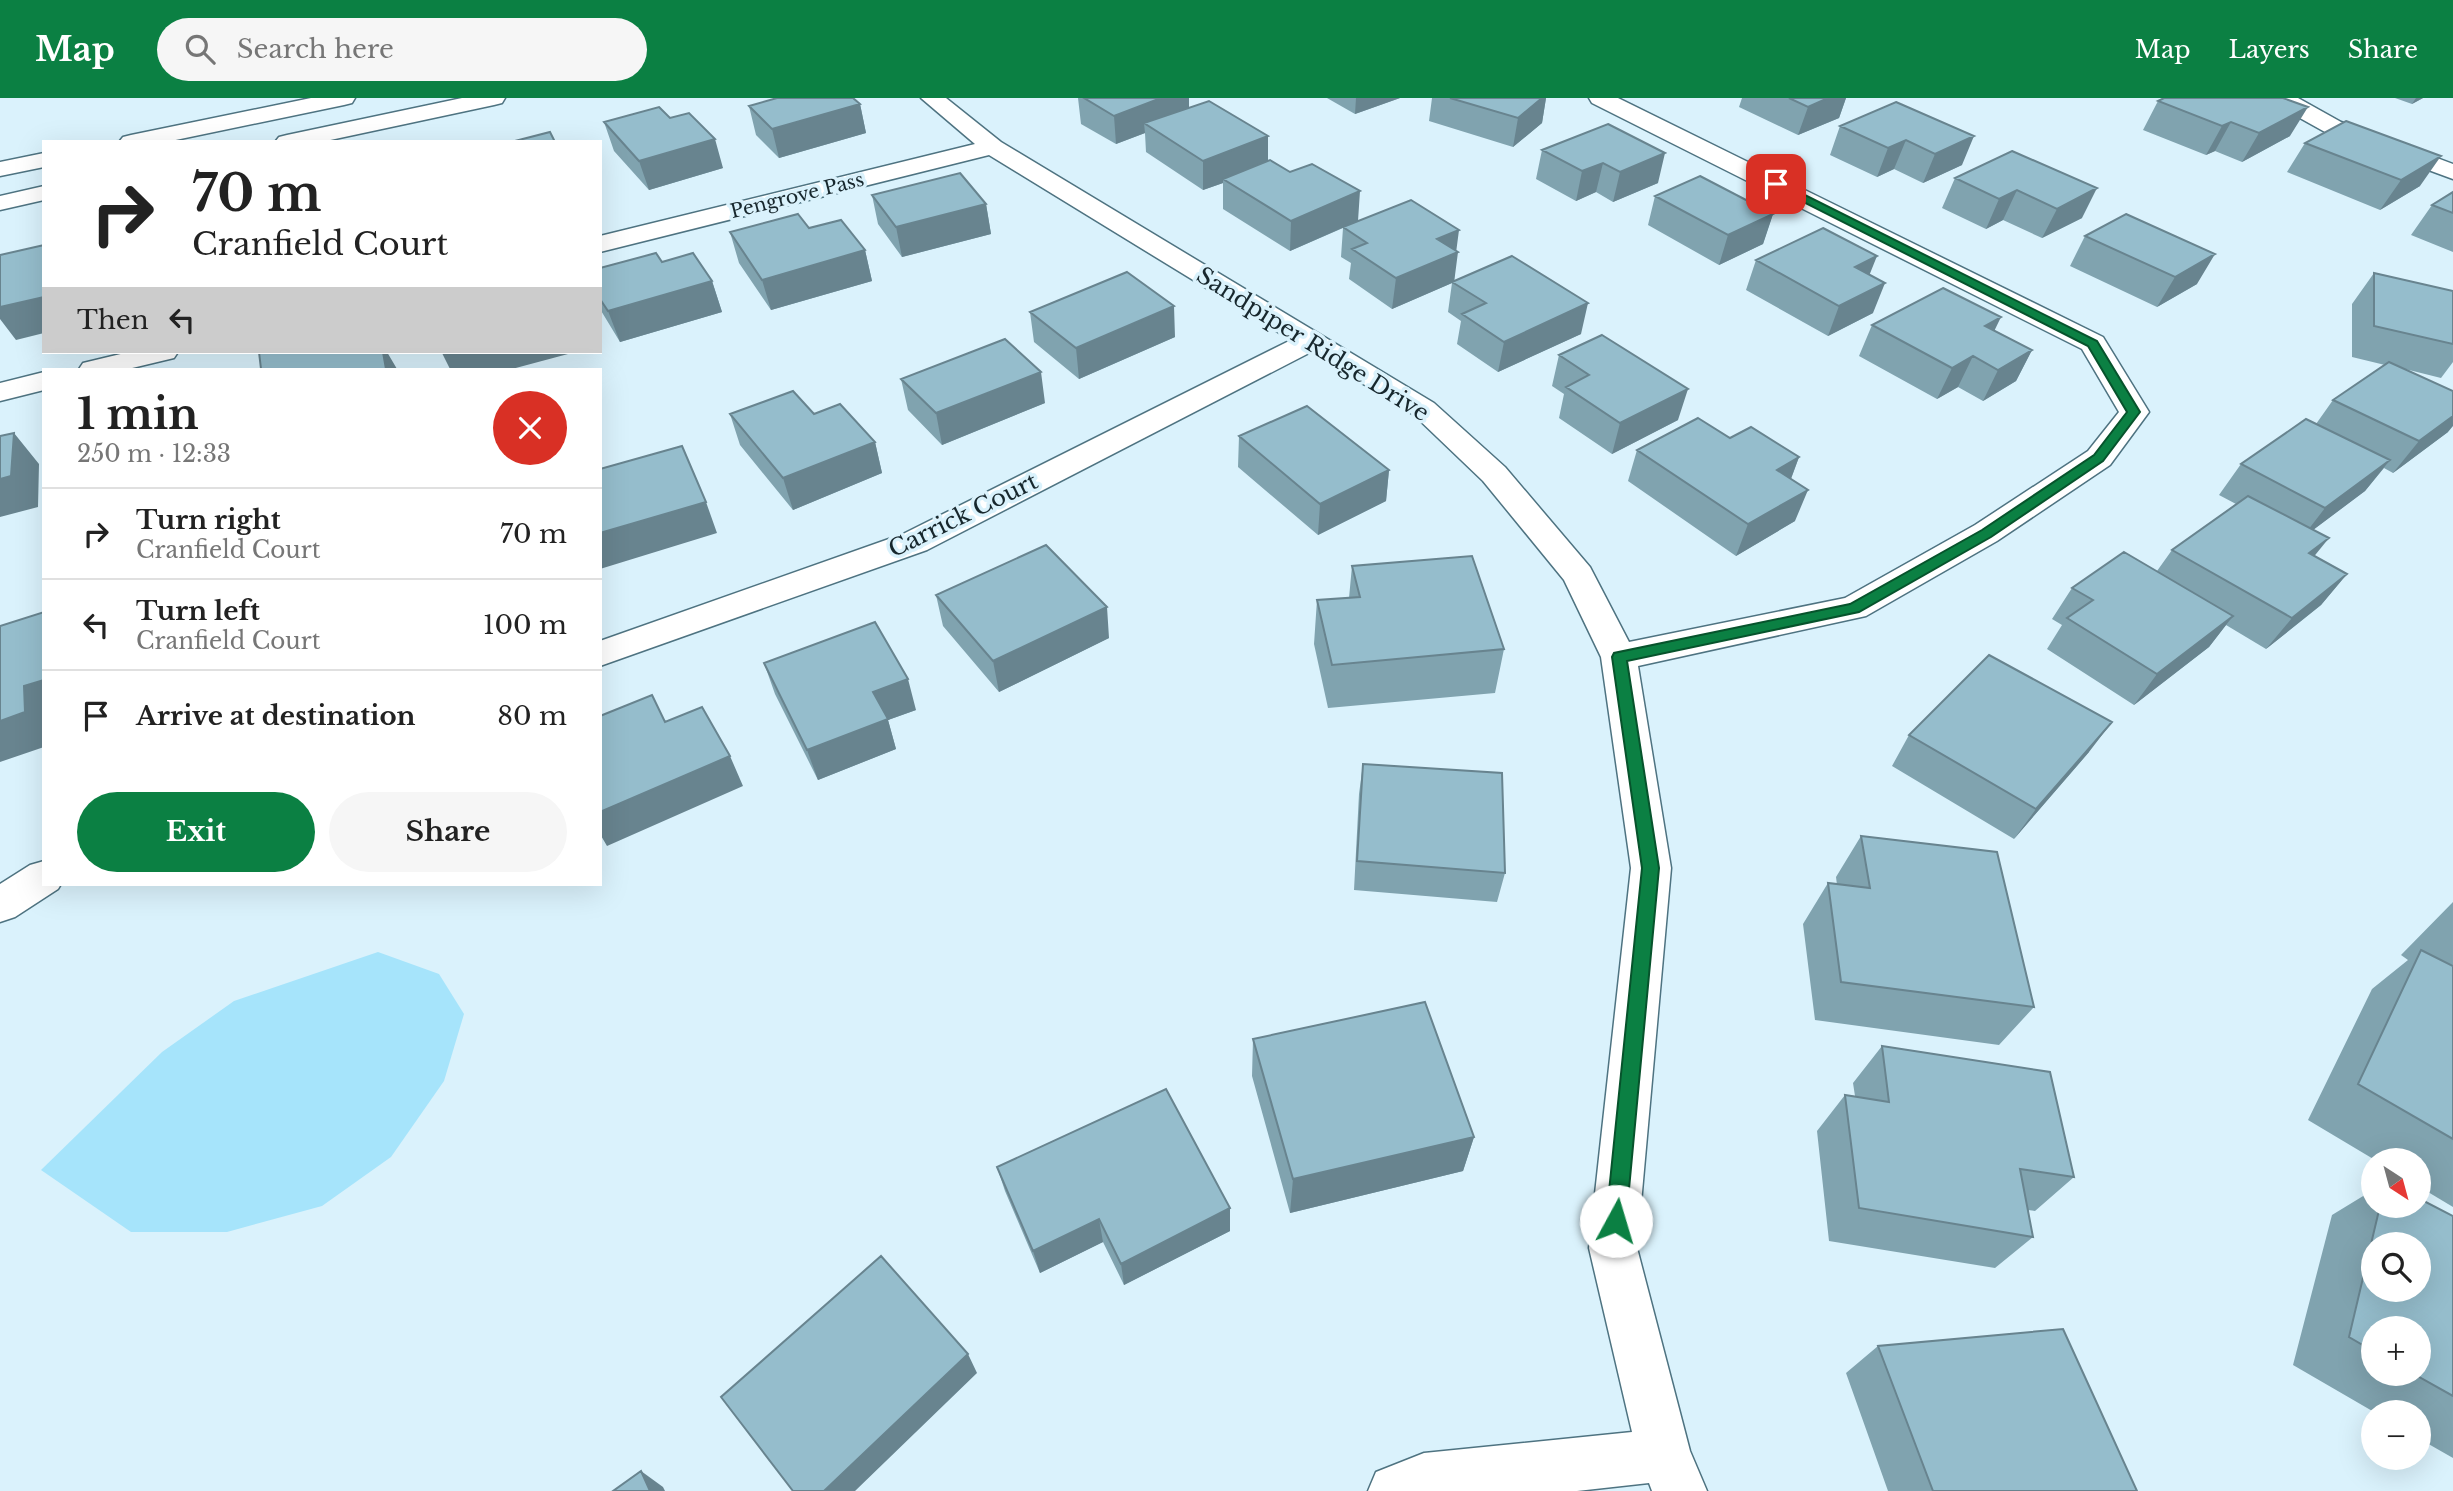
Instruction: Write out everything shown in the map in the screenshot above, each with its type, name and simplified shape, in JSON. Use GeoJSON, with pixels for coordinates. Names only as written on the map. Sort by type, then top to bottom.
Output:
{"type":"FeatureCollection","features":[{"type":"Feature","properties":{"kind":"street"},"geometry":{"type":"LineString","coordinates":[[141,140],[344,98]]}},
{"type":"Feature","properties":{"kind":"street"},"geometry":{"type":"LineString","coordinates":[[297,140],[494,98]]}},
{"type":"Feature","properties":{"kind":"street","name":"Sandpiper Ridge Drive"},"geometry":{"type":"LineString","coordinates":[[932,98],[993,146],[1310,342],[1424,409],[1494,474],[1578,575],[1619,657],[1651,868],[1613,1248],[1672,1473]]}},
{"type":"Feature","properties":{"kind":"street"},"geometry":{"type":"LineString","coordinates":[[1600,98],[2093,344],[2134,412],[2099,458],[1986,533],[1854,608],[1619,657]]}},
{"type":"Feature","properties":{"kind":"street"},"geometry":{"type":"LineString","coordinates":[[2281,98],[2333,127],[2453,172]]}},
{"type":"Feature","properties":{"kind":"street","name":"Pengrove Pass"},"geometry":{"type":"LineString","coordinates":[[602,244],[993,146]]}},
{"type":"Feature","properties":{"kind":"street"},"geometry":{"type":"LineString","coordinates":[[0,169],[42,160]]}},
{"type":"Feature","properties":{"kind":"street"},"geometry":{"type":"LineString","coordinates":[[0,203],[42,193]]}},
{"type":"Feature","properties":{"kind":"street","name":"Carrick Court"},"geometry":{"type":"LineString","coordinates":[[602,653],[915,542],[1310,342]]}},
{"type":"Feature","properties":{"kind":"street"},"geometry":{"type":"LineString","coordinates":[[97,368],[156,354]]}},
{"type":"Feature","properties":{"kind":"street"},"geometry":{"type":"LineString","coordinates":[[0,392],[42,382]]}},
{"type":"Feature","properties":{"kind":"street"},"geometry":{"type":"LineString","coordinates":[[0,905],[42,878]]}},
{"type":"Feature","properties":{"kind":"street"},"geometry":{"type":"LineString","coordinates":[[1395,1491],[1424,1480],[1672,1473]]}},
{"type":"Feature","properties":{"kind":"shaded area"},"geometry":{"type":"Polygon","coordinates":[[[378,952],[439,974],[464,1014],[444,1081],[391,1157],[322,1206],[227,1232],[131,1232],[41,1170],[162,1052],[234,1001],[378,952]]]}},
{"type":"Feature","properties":{"kind":"building"},"geometry":{"type":"Polygon","coordinates":[[[777,98],[853,98],[860,104],[772,129],[749,106],[777,98]]]}},
{"type":"Feature","properties":{"kind":"building"},"geometry":{"type":"Polygon","coordinates":[[[1084,98],[1161,98],[1114,116],[1084,98]]]}},
{"type":"Feature","properties":{"kind":"building"},"geometry":{"type":"Polygon","coordinates":[[[1450,98],[1542,98],[1518,118],[1450,98]]]}},
{"type":"Feature","properties":{"kind":"building"},"geometry":{"type":"Polygon","coordinates":[[[1789,98],[1828,98],[1808,107],[1789,98]]]}},
{"type":"Feature","properties":{"kind":"building"},"geometry":{"type":"Polygon","coordinates":[[[2164,98],[2283,98],[2308,107],[2259,133],[2231,122],[2222,126],[2158,101],[2164,98]]]}},
{"type":"Feature","properties":{"kind":"building"},"geometry":{"type":"Polygon","coordinates":[[[1209,101],[1268,136],[1203,161],[1144,123],[1209,101]]]}},
{"type":"Feature","properties":{"kind":"building"},"geometry":{"type":"Polygon","coordinates":[[[1896,102],[1974,136],[1935,154],[1906,140],[1888,148],[1840,126],[1896,102]]]}},
{"type":"Feature","properties":{"kind":"building"},"geometry":{"type":"Polygon","coordinates":[[[659,107],[670,118],[689,113],[715,139],[639,161],[604,122],[659,107]]]}},
{"type":"Feature","properties":{"kind":"building"},"geometry":{"type":"Polygon","coordinates":[[[2346,121],[2441,156],[2401,180],[2305,143],[2346,121]]]}},
{"type":"Feature","properties":{"kind":"building"},"geometry":{"type":"Polygon","coordinates":[[[1608,124],[1665,153],[1620,172],[1603,163],[1582,171],[1542,150],[1608,124]]]}},
{"type":"Feature","properties":{"kind":"building"},"geometry":{"type":"Polygon","coordinates":[[[550,132],[554,140],[519,140],[550,132]]]}},
{"type":"Feature","properties":{"kind":"building"},"geometry":{"type":"Polygon","coordinates":[[[2012,151],[2097,188],[2057,209],[2017,190],[1999,199],[1955,178],[2012,151]]]}},
{"type":"Feature","properties":{"kind":"building"},"geometry":{"type":"Polygon","coordinates":[[[1270,160],[1290,172],[1312,164],[1360,191],[1291,221],[1223,179],[1270,160]]]}},
{"type":"Feature","properties":{"kind":"building"},"geometry":{"type":"Polygon","coordinates":[[[960,173],[986,204],[896,227],[872,195],[960,173]]]}},
{"type":"Feature","properties":{"kind":"building"},"geometry":{"type":"Polygon","coordinates":[[[1700,176],[1773,214],[1728,235],[1655,196],[1700,176]]]}},
{"type":"Feature","properties":{"kind":"building"},"geometry":{"type":"Polygon","coordinates":[[[2453,192],[2453,213],[2432,205],[2453,192]]]}},
{"type":"Feature","properties":{"kind":"building"},"geometry":{"type":"Polygon","coordinates":[[[1411,200],[1459,230],[1437,239],[1458,252],[1396,278],[1352,249],[1367,243],[1343,227],[1411,200]]]}},
{"type":"Feature","properties":{"kind":"building"},"geometry":{"type":"Polygon","coordinates":[[[798,214],[809,228],[841,220],[865,250],[762,280],[730,232],[798,214]]]}},
{"type":"Feature","properties":{"kind":"building"},"geometry":{"type":"Polygon","coordinates":[[[2126,214],[2215,254],[2175,277],[2085,236],[2126,214]]]}},
{"type":"Feature","properties":{"kind":"building"},"geometry":{"type":"Polygon","coordinates":[[[1823,228],[1877,256],[1855,267],[1885,283],[1839,306],[1756,260],[1823,228]]]}},
{"type":"Feature","properties":{"kind":"building"},"geometry":{"type":"Polygon","coordinates":[[[42,245],[42,297],[0,307],[0,255],[42,245]]]}},
{"type":"Feature","properties":{"kind":"building"},"geometry":{"type":"Polygon","coordinates":[[[656,253],[662,262],[693,253],[712,281],[608,311],[602,302],[602,267],[656,253]]]}},
{"type":"Feature","properties":{"kind":"building"},"geometry":{"type":"Polygon","coordinates":[[[1512,256],[1588,303],[1504,342],[1462,314],[1486,303],[1452,282],[1512,256]]]}},
{"type":"Feature","properties":{"kind":"building"},"geometry":{"type":"Polygon","coordinates":[[[1127,272],[1174,306],[1076,348],[1030,312],[1127,272]]]}},
{"type":"Feature","properties":{"kind":"building"},"geometry":{"type":"Polygon","coordinates":[[[2374,273],[2453,291],[2453,344],[2374,326],[2374,273]]]}},
{"type":"Feature","properties":{"kind":"building"},"geometry":{"type":"Polygon","coordinates":[[[1943,288],[2001,317],[1985,326],[2032,350],[1998,370],[1973,356],[1952,368],[1872,325],[1943,288]]]}},
{"type":"Feature","properties":{"kind":"building"},"geometry":{"type":"Polygon","coordinates":[[[1602,335],[1688,389],[1620,423],[1566,387],[1589,375],[1559,355],[1602,335]]]}},
{"type":"Feature","properties":{"kind":"building"},"geometry":{"type":"Polygon","coordinates":[[[1005,339],[1041,372],[936,413],[901,379],[1005,339]]]}},
{"type":"Feature","properties":{"kind":"building"},"geometry":{"type":"Polygon","coordinates":[[[259,354],[383,354],[386,368],[261,368],[259,354]]]}},
{"type":"Feature","properties":{"kind":"building"},"geometry":{"type":"Polygon","coordinates":[[[2389,362],[2453,391],[2453,416],[2419,441],[2333,400],[2389,362]]]}},
{"type":"Feature","properties":{"kind":"building"},"geometry":{"type":"Polygon","coordinates":[[[793,391],[814,414],[840,404],[875,442],[783,478],[730,414],[793,391]]]}},
{"type":"Feature","properties":{"kind":"building"},"geometry":{"type":"Polygon","coordinates":[[[1307,406],[1389,470],[1320,504],[1239,436],[1307,406]]]}},
{"type":"Feature","properties":{"kind":"building"},"geometry":{"type":"Polygon","coordinates":[[[1698,418],[1730,438],[1751,427],[1799,457],[1777,470],[1808,490],[1748,524],[1637,450],[1698,418]]]}},
{"type":"Feature","properties":{"kind":"building"},"geometry":{"type":"Polygon","coordinates":[[[2306,419],[2390,460],[2325,508],[2241,464],[2306,419]]]}},
{"type":"Feature","properties":{"kind":"building"},"geometry":{"type":"Polygon","coordinates":[[[14,433],[11,476],[0,479],[0,436],[14,433]]]}},
{"type":"Feature","properties":{"kind":"building"},"geometry":{"type":"Polygon","coordinates":[[[682,446],[706,502],[602,532],[602,468],[682,446]]]}},
{"type":"Feature","properties":{"kind":"building"},"geometry":{"type":"Polygon","coordinates":[[[2248,496],[2329,538],[2309,553],[2347,574],[2292,618],[2172,550],[2248,496]]]}},
{"type":"Feature","properties":{"kind":"building"},"geometry":{"type":"Polygon","coordinates":[[[1046,545],[1107,607],[993,661],[936,595],[1046,545]]]}},
{"type":"Feature","properties":{"kind":"building"},"geometry":{"type":"Polygon","coordinates":[[[2124,552],[2233,616],[2157,674],[2067,618],[2093,600],[2072,588],[2124,552]]]}},
{"type":"Feature","properties":{"kind":"building"},"geometry":{"type":"Polygon","coordinates":[[[1472,556],[1504,649],[1332,665],[1317,600],[1360,597],[1352,566],[1472,556]]]}},
{"type":"Feature","properties":{"kind":"building"},"geometry":{"type":"Polygon","coordinates":[[[42,613],[42,681],[24,686],[25,712],[0,721],[0,626],[42,613]]]}},
{"type":"Feature","properties":{"kind":"building"},"geometry":{"type":"Polygon","coordinates":[[[875,622],[908,679],[873,692],[888,719],[807,750],[764,663],[875,622]]]}},
{"type":"Feature","properties":{"kind":"building"},"geometry":{"type":"Polygon","coordinates":[[[1989,655],[2112,722],[2036,809],[1909,735],[1989,655]]]}},
{"type":"Feature","properties":{"kind":"building"},"geometry":{"type":"Polygon","coordinates":[[[652,695],[665,722],[702,707],[730,756],[602,811],[602,715],[652,695]]]}},
{"type":"Feature","properties":{"kind":"building"},"geometry":{"type":"Polygon","coordinates":[[[1363,764],[1502,773],[1505,873],[1357,861],[1363,764]]]}},
{"type":"Feature","properties":{"kind":"building"},"geometry":{"type":"Polygon","coordinates":[[[1861,836],[1997,852],[2034,1007],[1841,982],[1828,883],[1870,888],[1861,836]]]}},
{"type":"Feature","properties":{"kind":"building"},"geometry":{"type":"Polygon","coordinates":[[[2421,950],[2453,966],[2453,1139],[2358,1084],[2421,950]]]}},
{"type":"Feature","properties":{"kind":"building"},"geometry":{"type":"Polygon","coordinates":[[[1425,1002],[1474,1137],[1293,1179],[1253,1039],[1425,1002]]]}},
{"type":"Feature","properties":{"kind":"building"},"geometry":{"type":"Polygon","coordinates":[[[1882,1046],[2050,1072],[2074,1177],[2020,1169],[2033,1237],[1859,1208],[1845,1095],[1889,1102],[1882,1046]]]}},
{"type":"Feature","properties":{"kind":"building"},"geometry":{"type":"Polygon","coordinates":[[[1166,1089],[1230,1208],[1121,1264],[1099,1219],[1033,1251],[997,1167],[1166,1089]]]}},
{"type":"Feature","properties":{"kind":"building"},"geometry":{"type":"Polygon","coordinates":[[[2431,1205],[2453,1216],[2453,1396],[2431,1384],[2431,1316],[2361,1316],[2361,1344],[2349,1337],[2361,1286],[2361,1302],[2431,1302],[2431,1232],[2374,1232],[2377,1218],[2431,1218],[2431,1205]]]}},
{"type":"Feature","properties":{"kind":"building"},"geometry":{"type":"Polygon","coordinates":[[[881,1256],[968,1354],[824,1491],[793,1491],[721,1397],[881,1256]]]}},
{"type":"Feature","properties":{"kind":"building"},"geometry":{"type":"Polygon","coordinates":[[[2063,1329],[2137,1491],[1933,1491],[1878,1346],[2063,1329]]]}},
{"type":"Feature","properties":{"kind":"building"},"geometry":{"type":"Polygon","coordinates":[[[641,1471],[650,1491],[613,1491],[641,1471]]]}},
{"type":"Feature","properties":{"kind":"route"},"geometry":{"type":"LineString","coordinates":[[1616,1221],[1651,868],[1619,657],[1854,608],[1986,533],[2099,458],[2134,412],[2093,344],[1776,184]]}}]}
